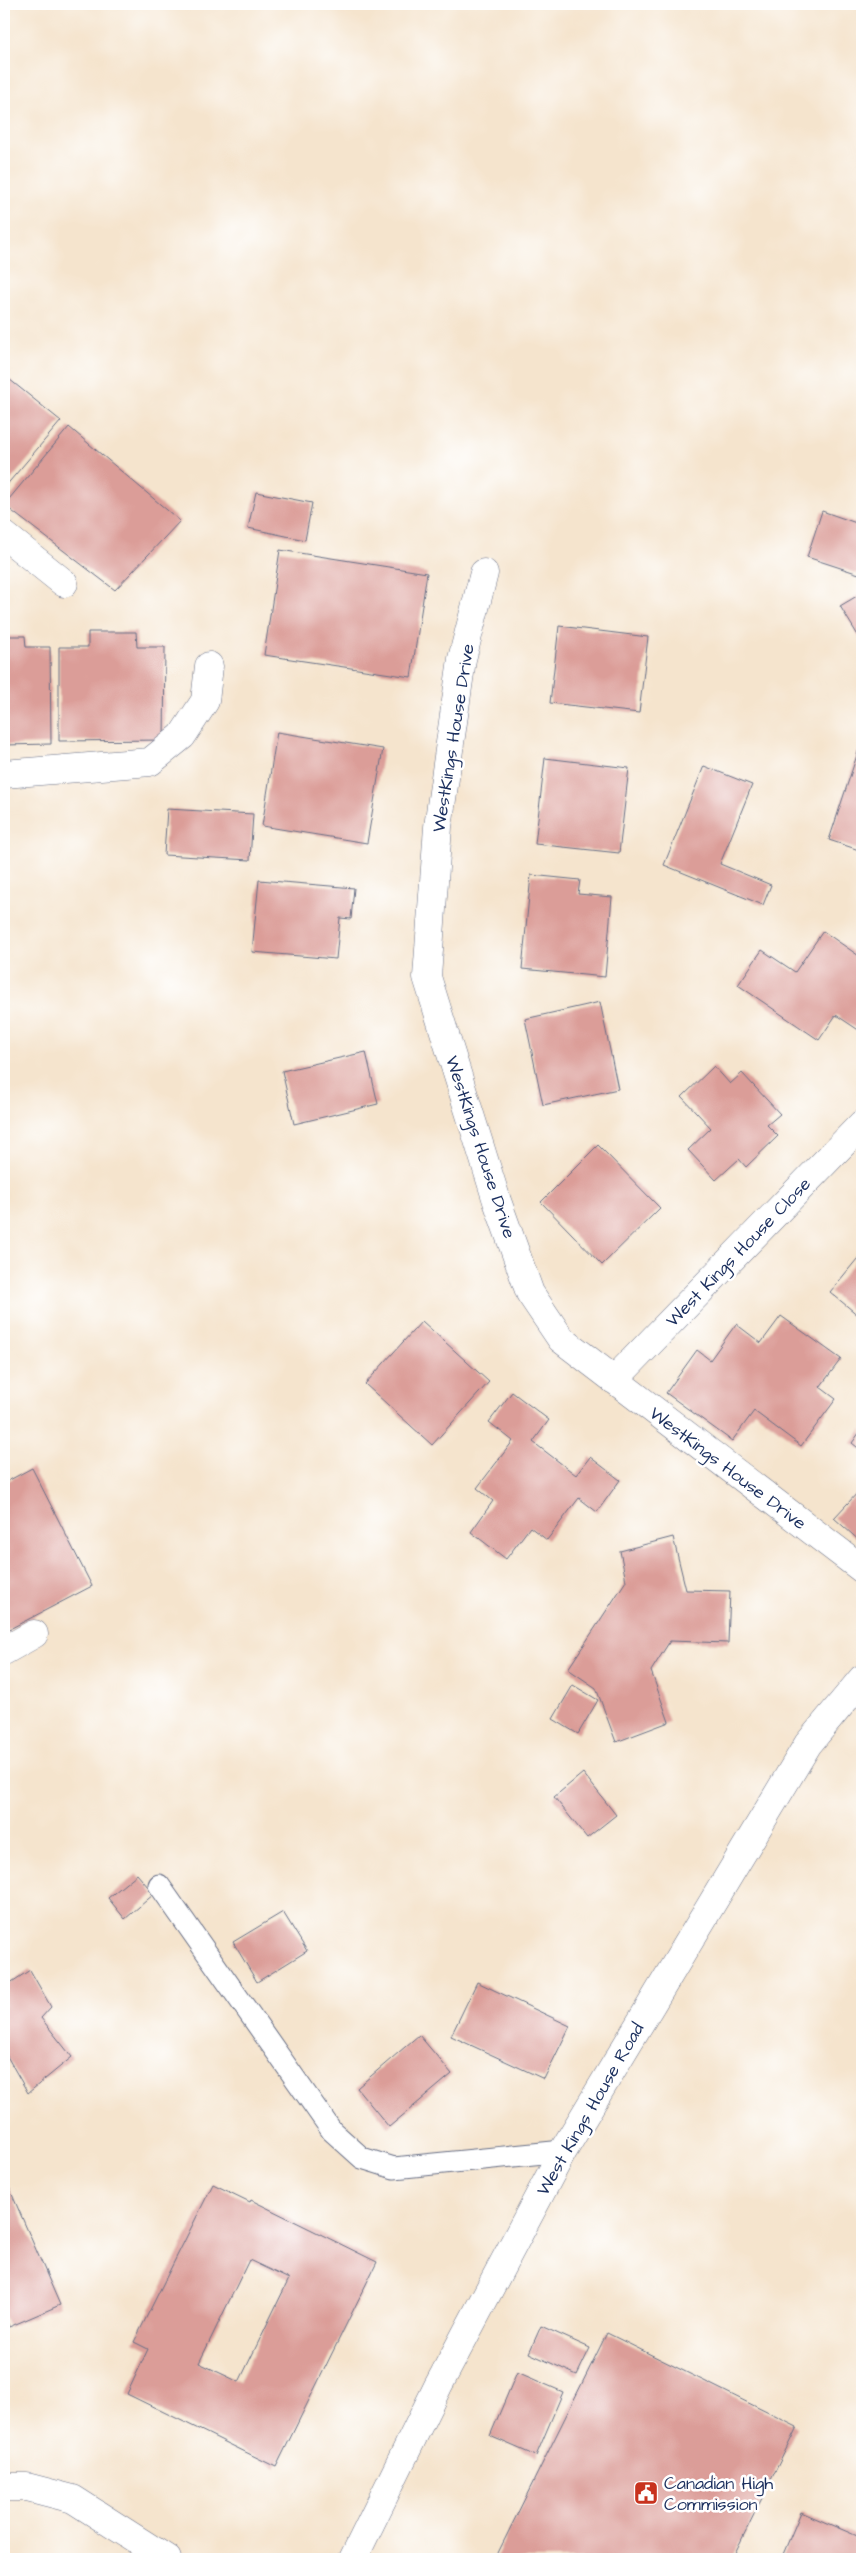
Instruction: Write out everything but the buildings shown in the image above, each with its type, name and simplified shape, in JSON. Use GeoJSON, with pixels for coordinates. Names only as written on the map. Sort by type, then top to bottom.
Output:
{"type":"FeatureCollection","features":[{"type":"Feature","properties":{"kind":"street"},"geometry":{"type":"LineString","coordinates":[[4,535],[64,583]]}},
{"type":"Feature","properties":{"kind":"street","name":"WestKings House Drive"},"geometry":{"type":"LineString","coordinates":[[484,573],[462,659],[439,817],[426,977],[497,1201],[530,1293],[561,1339],[862,1569]]}},
{"type":"Feature","properties":{"kind":"street"},"geometry":{"type":"LineString","coordinates":[[4,774],[150,762],[182,736],[205,701],[209,666]]}},
{"type":"Feature","properties":{"kind":"street","name":"West Kings House Close"},"geometry":{"type":"LineString","coordinates":[[614,1380],[862,1124]]}},
{"type":"Feature","properties":{"kind":"street"},"geometry":{"type":"LineString","coordinates":[[4,1651],[34,1634]]}},
{"type":"Feature","properties":{"kind":"street","name":"West Kings House Road"},"geometry":{"type":"LineString","coordinates":[[353,2559],[438,2386],[562,2151],[808,1744],[862,1678]]}},
{"type":"Feature","properties":{"kind":"street"},"geometry":{"type":"LineString","coordinates":[[4,2486],[27,2487],[73,2499],[158,2556]]}},
{"type":"Feature","properties":{"kind":"lane"},"geometry":{"type":"LineString","coordinates":[[159,1885],[332,2131],[362,2158],[394,2168],[562,2151]]}},
{"type":"Feature","properties":{"kind":"place","name":"Canadian High Commission"},"geometry":{"type":"Point","coordinates":[646,2493]}}]}
